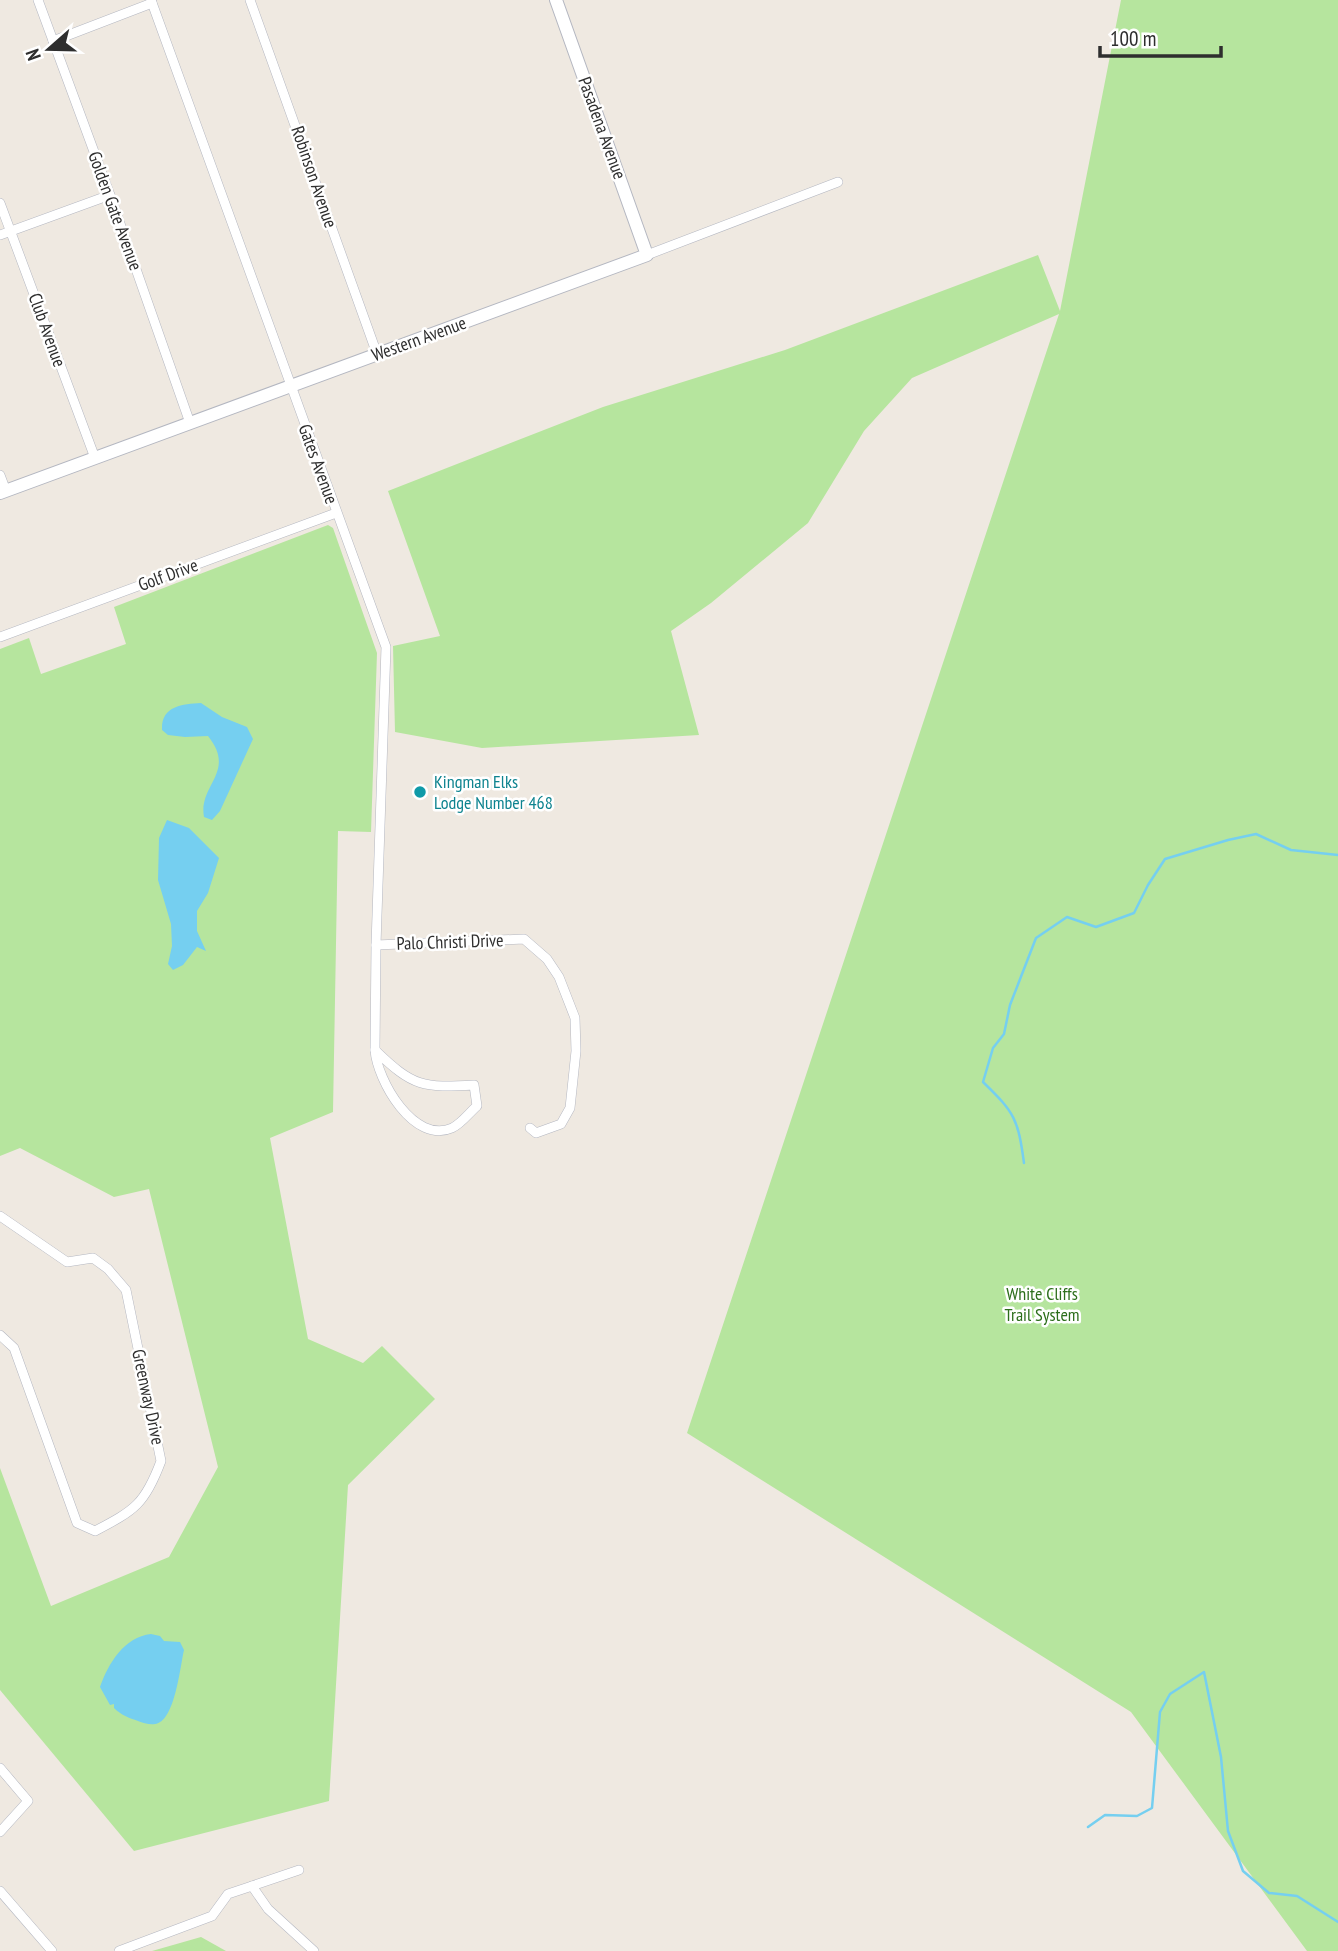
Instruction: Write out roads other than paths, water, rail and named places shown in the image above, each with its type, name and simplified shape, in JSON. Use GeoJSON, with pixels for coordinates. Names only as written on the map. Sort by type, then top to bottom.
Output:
{"type":"FeatureCollection","features":[{"type":"Feature","properties":{"kind":"street","name":"Golden Gate Avenue"},"geometry":{"type":"LineString","coordinates":[[38,0],[190,423]]}},
{"type":"Feature","properties":{"kind":"street","name":"Robinson Avenue"},"geometry":{"type":"LineString","coordinates":[[250,0],[377,354]]}},
{"type":"Feature","properties":{"kind":"street","name":"Pasadena Avenue"},"geometry":{"type":"LineString","coordinates":[[556,0],[648,255]]}},
{"type":"Feature","properties":{"kind":"street"},"geometry":{"type":"LineString","coordinates":[[52,41],[152,2]]}},
{"type":"Feature","properties":{"kind":"street","name":"Gates Avenue"},"geometry":{"type":"LineString","coordinates":[[152,2],[386,647],[376,945],[375,1050],[376,1062],[385,1086],[396,1102],[422,1125],[437,1131],[451,1128],[477,1106],[474,1085],[440,1087],[421,1084],[407,1078],[375,1050]]}},
{"type":"Feature","properties":{"kind":"street","name":"Western Avenue"},"geometry":{"type":"LineString","coordinates":[[3,492],[838,183]]}},
{"type":"Feature","properties":{"kind":"street"},"geometry":{"type":"LineString","coordinates":[[0,235],[110,195]]}},
{"type":"Feature","properties":{"kind":"street","name":"Club Avenue"},"geometry":{"type":"LineString","coordinates":[[0,203],[95,458]]}},
{"type":"Feature","properties":{"kind":"street"},"geometry":{"type":"LineString","coordinates":[[0,475],[3,492]]}},
{"type":"Feature","properties":{"kind":"street","name":"Golf Drive"},"geometry":{"type":"LineString","coordinates":[[0,637],[336,513]]}},
{"type":"Feature","properties":{"kind":"street","name":"Palo Christi Drive"},"geometry":{"type":"LineString","coordinates":[[376,945],[524,939],[547,959],[559,977],[575,1017],[576,1051],[570,1108],[561,1124],[536,1133],[530,1128]]}},
{"type":"Feature","properties":{"kind":"street","name":"Greenway Drive"},"geometry":{"type":"LineString","coordinates":[[0,1216],[67,1262],[93,1258],[108,1269],[126,1290],[161,1461],[151,1488],[130,1512],[95,1531],[78,1523],[14,1348],[0,1335]]}},
{"type":"Feature","properties":{"kind":"street"},"geometry":{"type":"LineString","coordinates":[[0,1768],[28,1801],[0,1832]]}},
{"type":"Feature","properties":{"kind":"street"},"geometry":{"type":"LineString","coordinates":[[119,1951],[212,1916],[228,1894],[299,1870]]}},
{"type":"Feature","properties":{"kind":"street"},"geometry":{"type":"LineString","coordinates":[[252,1886],[268,1909],[314,1951]]}},
{"type":"Feature","properties":{"kind":"street"},"geometry":{"type":"LineString","coordinates":[[0,1891],[52,1951]]}},
{"type":"Feature","properties":{"kind":"water"},"geometry":{"type":"Polygon","coordinates":[[[201,703],[222,717],[247,727],[253,739],[220,811],[212,820],[204,817],[204,806],[218,769],[216,749],[208,736],[168,735],[162,730],[169,711],[187,704],[201,703]]]}},
{"type":"Feature","properties":{"kind":"water"},"geometry":{"type":"Polygon","coordinates":[[[167,820],[189,828],[219,858],[208,893],[197,911],[197,931],[206,951],[197,947],[183,965],[173,970],[168,964],[172,946],[171,924],[158,880],[159,838],[167,820]]]}},
{"type":"Feature","properties":{"kind":"water"},"geometry":{"type":"Polygon","coordinates":[[[151,1634],[160,1636],[164,1641],[180,1642],[184,1650],[172,1704],[167,1714],[162,1721],[146,1724],[119,1713],[114,1704],[110,1705],[100,1687],[118,1653],[133,1640],[151,1634]]]}},
{"type":"Feature","properties":{"kind":"waterway"},"geometry":{"type":"LineString","coordinates":[[1024,1163],[1020,1136],[1013,1118],[983,1082],[993,1048],[1004,1034],[1010,1005],[1036,938],[1067,917],[1096,927],[1134,913],[1165,859],[1228,840],[1256,834],[1291,850],[1338,855]]}},
{"type":"Feature","properties":{"kind":"waterway"},"geometry":{"type":"LineString","coordinates":[[1088,1827],[1105,1815],[1137,1816],[1152,1808],[1160,1712],[1170,1694],[1204,1672],[1221,1757],[1228,1831],[1243,1871],[1269,1893],[1297,1896],[1338,1922]]}},
{"type":"Feature","properties":{"kind":"place","name":"Kingman Elks Lodge Number 468"},"geometry":{"type":"Point","coordinates":[420,792]}},
{"type":"Feature","properties":{"kind":"park label","name":"White Cliffs Trail System"},"geometry":{"type":"Point","coordinates":[1042,1304]}}]}
